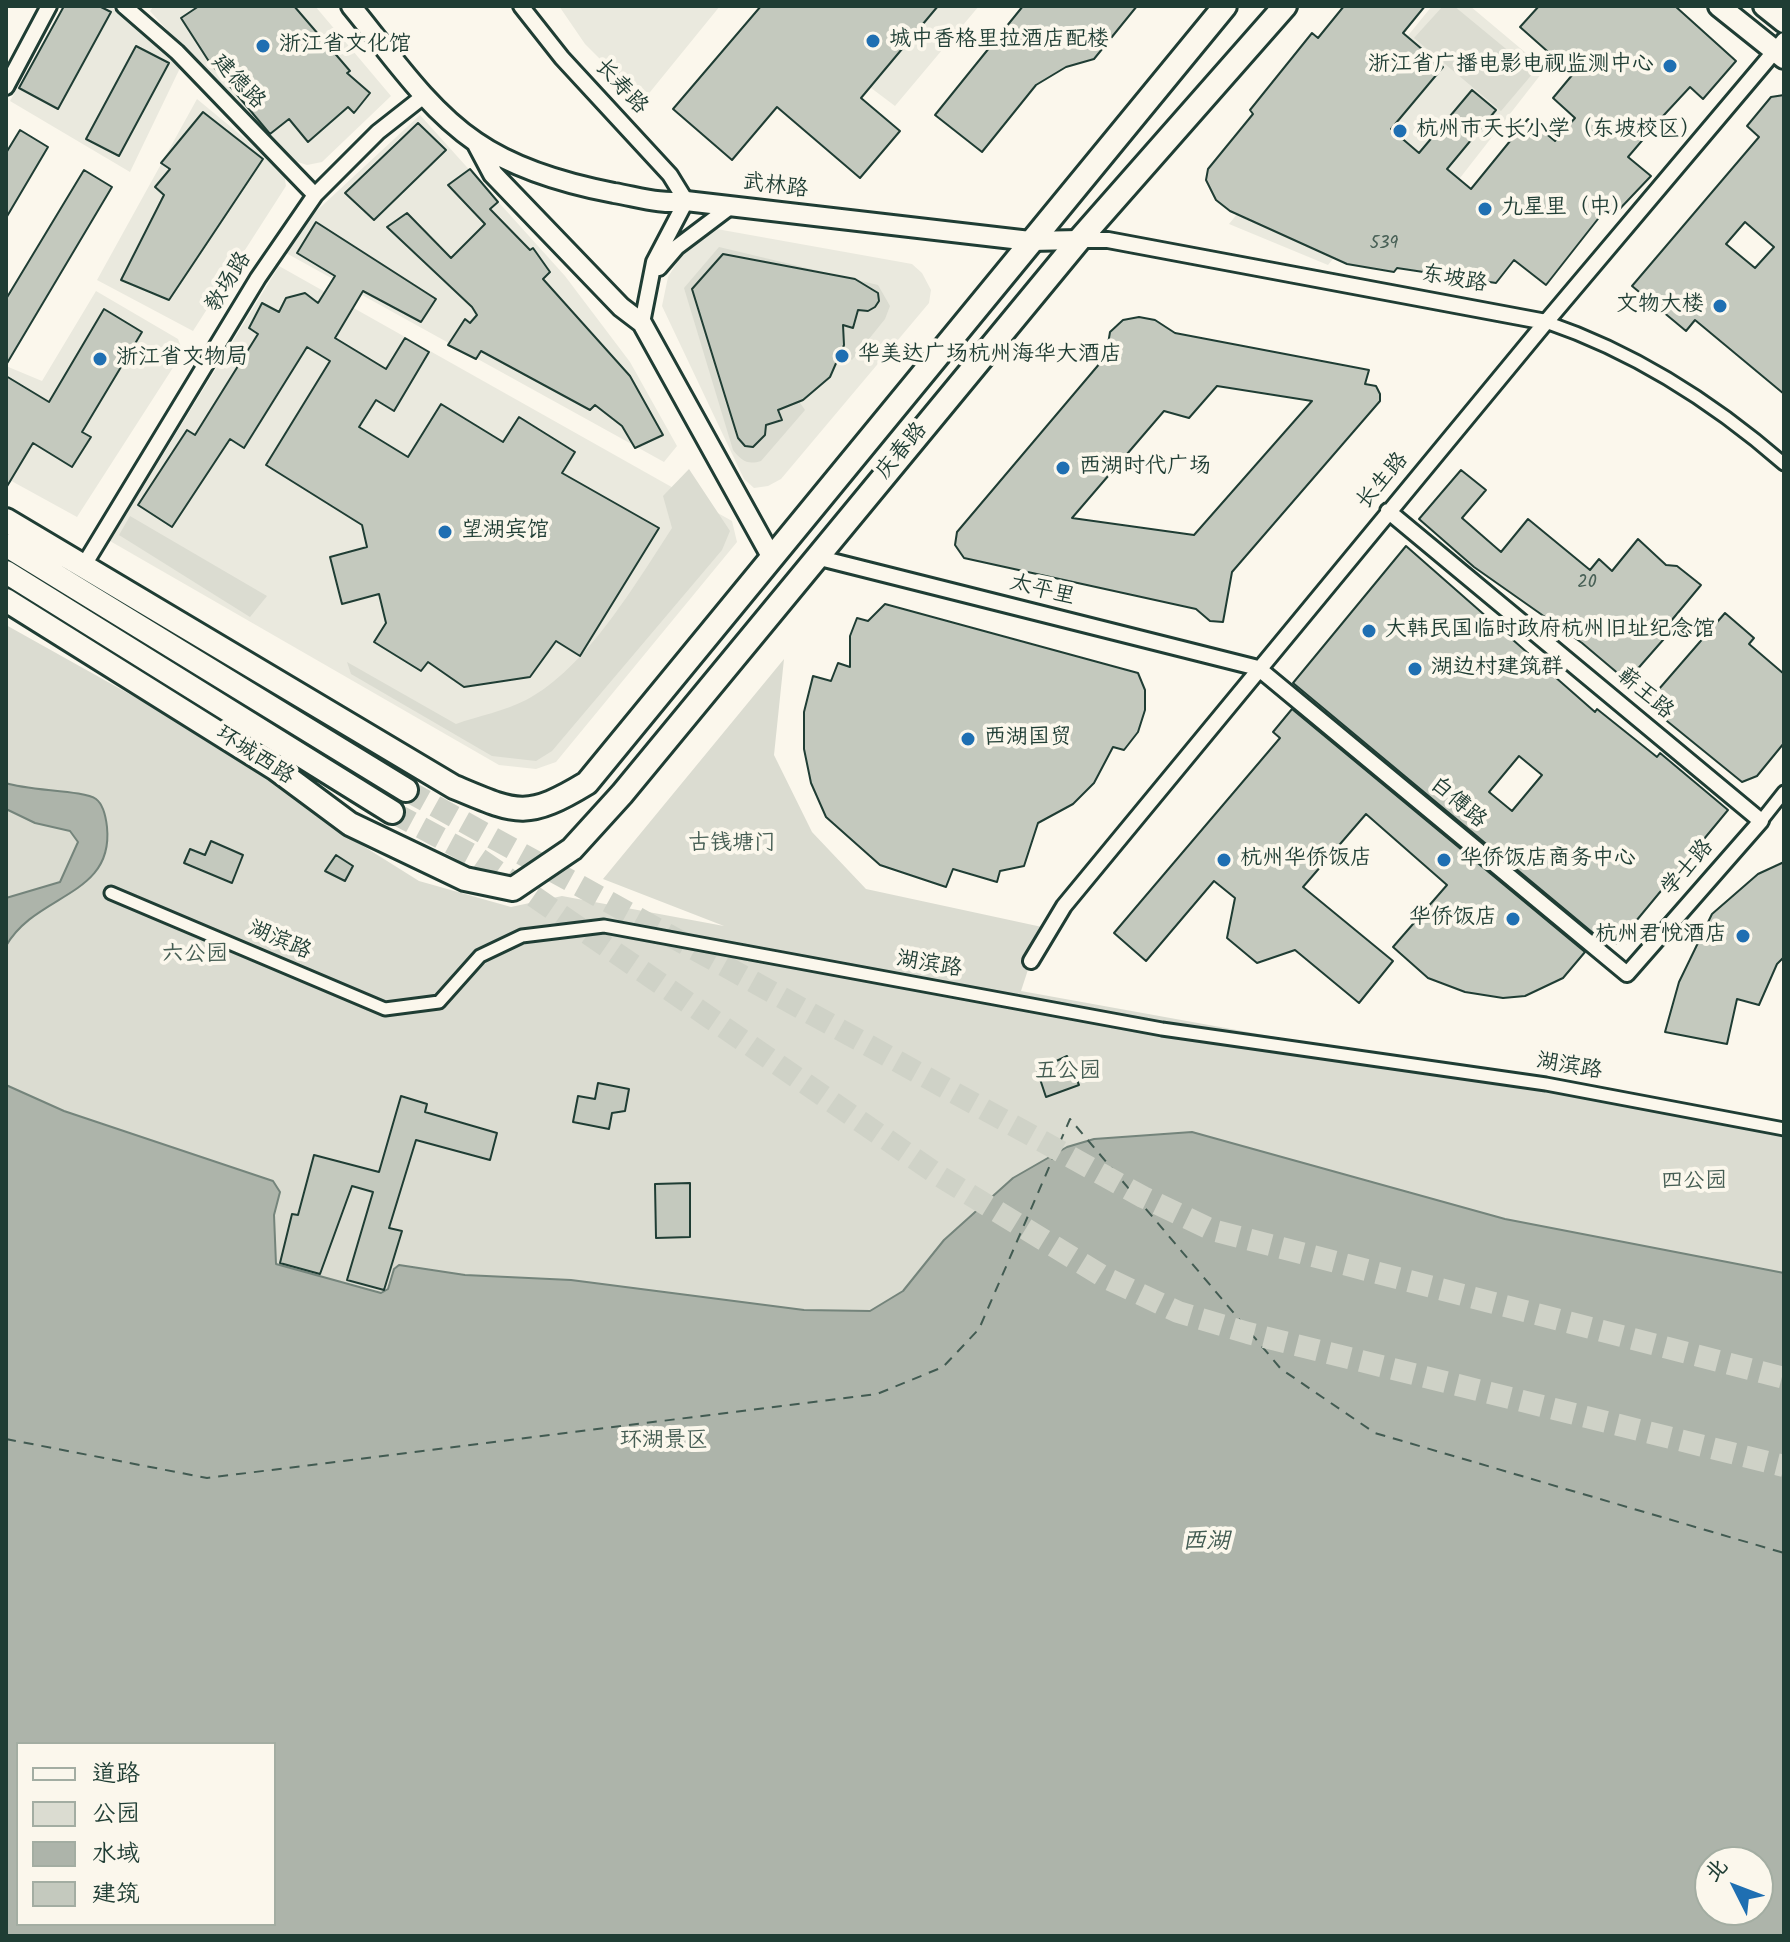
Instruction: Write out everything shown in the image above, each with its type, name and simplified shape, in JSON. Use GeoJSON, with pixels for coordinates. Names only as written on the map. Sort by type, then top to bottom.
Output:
{"type":"FeatureCollection","features":[{"type":"Feature","properties":{"kind":"main road","name":"庆春路"},"geometry":{"type":"LineString","coordinates":[[84,565],[454,787],[507,810],[539,807],[587,783],[1225,6]]}},
{"type":"Feature","properties":{"kind":"main road","name":"庆春路"},"geometry":{"type":"LineString","coordinates":[[513,889],[572,849],[1079,240],[1285,6]]}},
{"type":"Feature","properties":{"kind":"main road"},"geometry":{"type":"LineString","coordinates":[[1719,6],[1781,49]]}},
{"type":"Feature","properties":{"kind":"main road"},"geometry":{"type":"LineString","coordinates":[[1764,6],[1784,22]]}},
{"type":"Feature","properties":{"kind":"main road"},"geometry":{"type":"LineString","coordinates":[[6,520],[84,565]]}},
{"type":"Feature","properties":{"kind":"main road"},"geometry":{"type":"LineString","coordinates":[[6,545],[406,790]]}},
{"type":"Feature","properties":{"kind":"main road","name":"环城西路"},"geometry":{"type":"LineString","coordinates":[[6,572],[392,812]]}},
{"type":"Feature","properties":{"kind":"main road","name":"环城西路"},"geometry":{"type":"LineString","coordinates":[[6,600],[276,769],[350,824],[465,879],[513,889]]}},
{"type":"Feature","properties":{"kind":"street"},"geometry":{"type":"LineString","coordinates":[[6,87],[49,6]]}},
{"type":"Feature","properties":{"kind":"street","name":"建德路"},"geometry":{"type":"LineString","coordinates":[[124,6],[177,52],[315,195]]}},
{"type":"Feature","properties":{"kind":"street","name":"武林路"},"geometry":{"type":"LineString","coordinates":[[351,6],[425,95],[476,142],[537,172],[583,187],[672,204],[686,201],[1030,241],[1079,240]]}},
{"type":"Feature","properties":{"kind":"street","name":"长寿路"},"geometry":{"type":"LineString","coordinates":[[521,6],[562,58],[670,175],[686,201]]}},
{"type":"Feature","properties":{"kind":"street","name":"长生路"},"geometry":{"type":"LineString","coordinates":[[1031,961],[1064,906],[1258,668],[1546,322],[1781,49]]}},
{"type":"Feature","properties":{"kind":"street","name":"教场路"},"geometry":{"type":"LineString","coordinates":[[84,565],[258,278],[315,195],[378,132],[425,95]]}},
{"type":"Feature","properties":{"kind":"street","name":"武林路"},"geometry":{"type":"LineString","coordinates":[[476,142],[493,174],[621,307],[642,323],[772,558]]}},
{"type":"Feature","properties":{"kind":"street"},"geometry":{"type":"LineString","coordinates":[[642,323],[649,280],[686,201]]}},
{"type":"Feature","properties":{"kind":"street"},"geometry":{"type":"LineString","coordinates":[[649,280],[677,247],[730,207]]}},
{"type":"Feature","properties":{"kind":"street","name":"东坡路"},"geometry":{"type":"LineString","coordinates":[[1079,240],[1108,240],[1546,322],[1579,333],[1649,367],[1699,399],[1784,464]]}},
{"type":"Feature","properties":{"kind":"street","name":"蕲王路"},"geometry":{"type":"LineString","coordinates":[[1388,511],[1761,821]]}},
{"type":"Feature","properties":{"kind":"street","name":"太平里"},"geometry":{"type":"LineString","coordinates":[[816,557],[1258,668]]}},
{"type":"Feature","properties":{"kind":"street","name":"白傅路"},"geometry":{"type":"LineString","coordinates":[[1258,668],[1627,974]]}},
{"type":"Feature","properties":{"kind":"street","name":"学士路"},"geometry":{"type":"LineString","coordinates":[[1627,974],[1784,792]]}},
{"type":"Feature","properties":{"kind":"street","name":"湖滨路"},"geometry":{"type":"LineString","coordinates":[[111,893],[385,1009],[439,1002],[480,956],[522,936],[604,926],[1162,1029],[1546,1084],[1784,1129]]}},
{"type":"Feature","properties":{"kind":"shaded area"},"geometry":{"type":"Polygon","coordinates":[[[63,6],[110,6],[181,66],[130,172],[10,101],[63,6]]]}},
{"type":"Feature","properties":{"kind":"shaded area"},"geometry":{"type":"Polygon","coordinates":[[[154,6],[315,6],[391,96],[322,162],[307,165],[289,159],[274,149],[150,11],[154,6]]]}},
{"type":"Feature","properties":{"kind":"shaded area"},"geometry":{"type":"Polygon","coordinates":[[[559,6],[720,6],[646,97],[620,79],[585,44],[559,6]]]}},
{"type":"Feature","properties":{"kind":"shaded area"},"geometry":{"type":"Polygon","coordinates":[[[762,6],[979,6],[895,106],[762,6]]]}},
{"type":"Feature","properties":{"kind":"shaded area","name":"杭州市天长小学（东坡校区）"},"geometry":{"type":"Polygon","coordinates":[[[1432,6],[1470,6],[1545,69],[1428,219],[1391,188],[1328,265],[1229,224],[1360,63],[1376,75],[1432,6]]]}},
{"type":"Feature","properties":{"kind":"shaded area"},"geometry":{"type":"Polygon","coordinates":[[[197,99],[272,161],[284,173],[286,186],[193,331],[97,280],[197,99]]]}},
{"type":"Feature","properties":{"kind":"shaded area"},"geometry":{"type":"Polygon","coordinates":[[[420,115],[565,276],[630,362],[677,446],[664,462],[286,253],[311,216],[420,115]]]}},
{"type":"Feature","properties":{"kind":"shaded area"},"geometry":{"type":"Polygon","coordinates":[[[700,226],[912,264],[922,273],[931,290],[929,303],[781,479],[768,486],[754,488],[744,479],[662,306],[668,277],[700,226]]]}},
{"type":"Feature","properties":{"kind":"shaded area"},"geometry":{"type":"Polygon","coordinates":[[[279,266],[732,521],[737,542],[556,762],[536,769],[499,765],[110,541],[279,266]]]}},
{"type":"Feature","properties":{"kind":"shaded area"},"geometry":{"type":"Polygon","coordinates":[[[96,291],[178,339],[183,352],[77,517],[6,478],[6,366],[42,381],[96,291]]]}},
{"type":"Feature","properties":{"kind":"green space"},"geometry":{"type":"Polygon","coordinates":[[[1443,6],[1454,6],[1534,72],[1501,111],[1414,38],[1443,6]]]}},
{"type":"Feature","properties":{"kind":"green space"},"geometry":{"type":"Polygon","coordinates":[[[719,247],[878,285],[890,306],[885,319],[852,360],[833,345],[793,393],[805,410],[761,461],[752,463],[733,450],[684,288],[719,247]]]}},
{"type":"Feature","properties":{"kind":"green space"},"geometry":{"type":"Polygon","coordinates":[[[689,469],[730,531],[722,550],[552,751],[536,761],[492,756],[351,674],[347,662],[456,724],[526,700],[569,668],[626,598],[672,528],[663,496],[689,469]]]}},
{"type":"Feature","properties":{"kind":"green space"},"geometry":{"type":"Polygon","coordinates":[[[130,516],[267,596],[250,617],[119,535],[130,516]]]}},
{"type":"Feature","properties":{"kind":"green space","name":"西湖"},"geometry":{"type":"Polygon","coordinates":[[[6,625],[251,762],[344,834],[419,881],[511,907],[562,896],[724,926],[603,879],[784,659],[774,755],[812,832],[866,889],[1042,927],[1021,991],[1784,1129],[1784,1936],[6,1936],[6,625]]]}},
{"type":"Feature","properties":{"kind":"water"},"geometry":{"type":"Polygon","coordinates":[[[6,783],[90,796],[101,805],[107,827],[106,850],[98,868],[70,893],[35,915],[6,946],[6,898],[60,882],[78,842],[70,831],[35,823],[6,809],[6,783]]]}},
{"type":"Feature","properties":{"kind":"water","name":"西湖"},"geometry":{"type":"Polygon","coordinates":[[[6,1085],[64,1111],[273,1181],[280,1192],[274,1215],[276,1264],[381,1293],[388,1289],[394,1269],[399,1265],[465,1275],[571,1280],[804,1310],[870,1311],[903,1291],[944,1240],[1013,1178],[1067,1147],[1094,1139],[1192,1132],[1505,1219],[1784,1273],[1784,1936],[6,1936],[6,1085]]]}},
{"type":"Feature","properties":{"kind":"building"},"geometry":{"type":"Polygon","coordinates":[[[64,6],[99,6],[111,12],[58,109],[19,88],[64,6]]]}},
{"type":"Feature","properties":{"kind":"building"},"geometry":{"type":"Polygon","coordinates":[[[199,6],[294,6],[350,71],[347,73],[370,93],[354,113],[348,107],[308,142],[289,119],[270,134],[208,60],[181,18],[199,6]]]}},
{"type":"Feature","properties":{"kind":"building"},"geometry":{"type":"Polygon","coordinates":[[[761,6],[938,6],[861,98],[900,131],[860,178],[777,107],[732,160],[673,109],[761,6]]]}},
{"type":"Feature","properties":{"kind":"building"},"geometry":{"type":"Polygon","coordinates":[[[1023,6],[1137,6],[1094,59],[1066,67],[1036,85],[982,152],[935,115],[1023,6]]]}},
{"type":"Feature","properties":{"kind":"building"},"geometry":{"type":"Polygon","coordinates":[[[1344,6],[1425,6],[1403,33],[1443,67],[1391,129],[1419,153],[1472,90],[1496,110],[1447,169],[1471,189],[1528,119],[1555,141],[1575,118],[1553,98],[1573,74],[1520,27],[1539,6],[1675,6],[1736,61],[1703,99],[1690,87],[1628,157],[1651,176],[1613,216],[1605,210],[1546,285],[1514,260],[1496,283],[1397,268],[1394,272],[1347,264],[1230,211],[1216,200],[1206,180],[1208,169],[1253,114],[1250,110],[1312,33],[1318,38],[1344,6]]]}},
{"type":"Feature","properties":{"kind":"building"},"geometry":{"type":"Polygon","coordinates":[[[136,46],[169,63],[119,156],[86,139],[136,46]]]}},
{"type":"Feature","properties":{"kind":"building"},"geometry":{"type":"Polygon","coordinates":[[[1784,95],[1784,394],[1695,320],[1686,331],[1632,286],[1759,137],[1747,126],[1771,97],[1784,95]],[[1745,222],[1726,244],[1755,268],[1774,247],[1745,222]]]}},
{"type":"Feature","properties":{"kind":"building"},"geometry":{"type":"Polygon","coordinates":[[[203,112],[263,159],[169,300],[121,280],[164,195],[155,187],[170,169],[161,163],[203,112]]]}},
{"type":"Feature","properties":{"kind":"building"},"geometry":{"type":"Polygon","coordinates":[[[418,123],[446,150],[374,220],[345,193],[418,123]]]}},
{"type":"Feature","properties":{"kind":"building"},"geometry":{"type":"Polygon","coordinates":[[[20,130],[48,147],[6,218],[6,153],[20,130]]]}},
{"type":"Feature","properties":{"kind":"building"},"geometry":{"type":"Polygon","coordinates":[[[470,169],[498,202],[490,209],[530,250],[533,248],[550,272],[543,279],[630,376],[663,435],[635,448],[622,426],[595,405],[590,410],[481,351],[476,359],[448,345],[465,319],[470,323],[477,315],[387,227],[407,213],[451,258],[485,224],[448,185],[470,169]]]}},
{"type":"Feature","properties":{"kind":"building"},"geometry":{"type":"Polygon","coordinates":[[[84,170],[112,187],[6,365],[6,299],[84,170]]]}},
{"type":"Feature","properties":{"kind":"building","name":"望湖宾馆"},"geometry":{"type":"Polygon","coordinates":[[[316,222],[436,299],[421,322],[363,291],[335,338],[386,369],[405,338],[429,352],[394,411],[376,400],[359,427],[408,457],[441,404],[503,442],[519,417],[575,452],[562,473],[659,528],[580,656],[556,641],[530,677],[464,687],[428,662],[421,671],[374,642],[386,623],[379,594],[342,604],[330,557],[367,547],[362,525],[266,465],[330,361],[307,347],[244,448],[230,439],[172,527],[138,505],[187,430],[195,435],[258,334],[249,328],[262,303],[279,312],[286,298],[305,293],[318,303],[335,276],[297,253],[316,222]]]}},
{"type":"Feature","properties":{"kind":"building"},"geometry":{"type":"Polygon","coordinates":[[[723,254],[855,279],[878,293],[879,301],[875,307],[868,311],[858,310],[853,328],[843,325],[844,345],[830,377],[803,400],[778,410],[782,420],[766,425],[765,435],[753,447],[745,446],[738,438],[692,289],[723,254]]]}},
{"type":"Feature","properties":{"kind":"building"},"geometry":{"type":"Polygon","coordinates":[[[104,309],[142,332],[82,432],[91,437],[72,467],[33,443],[6,488],[6,376],[49,402],[104,309]]]}},
{"type":"Feature","properties":{"kind":"building","name":"西湖时代广场"},"geometry":{"type":"Polygon","coordinates":[[[1139,317],[1155,320],[1175,333],[1369,370],[1365,384],[1376,386],[1380,394],[1380,401],[1232,572],[1223,622],[1210,621],[1196,609],[964,558],[955,545],[957,532],[1106,356],[1110,332],[1123,320],[1139,317]],[[1217,386],[1189,418],[1164,411],[1072,518],[1194,535],[1312,401],[1217,386]]]}},
{"type":"Feature","properties":{"kind":"building"},"geometry":{"type":"Polygon","coordinates":[[[1461,470],[1486,490],[1462,518],[1501,552],[1528,519],[1590,570],[1599,559],[1612,571],[1638,539],[1666,565],[1677,566],[1701,585],[1666,627],[1670,632],[1627,681],[1582,643],[1474,567],[1419,519],[1461,470]]]}},
{"type":"Feature","properties":{"kind":"building"},"geometry":{"type":"Polygon","coordinates":[[[1406,546],[1595,712],[1597,709],[1657,757],[1660,753],[1728,810],[1617,944],[1603,932],[1598,937],[1293,683],[1406,546]],[[1519,756],[1489,792],[1512,811],[1542,775],[1519,756]]]}},
{"type":"Feature","properties":{"kind":"building","name":"西湖国贸"},"geometry":{"type":"Polygon","coordinates":[[[885,604],[1138,673],[1145,690],[1145,710],[1138,732],[1124,750],[1113,747],[1094,783],[1073,804],[1038,823],[1024,866],[1000,871],[997,882],[953,869],[946,887],[880,865],[826,817],[811,783],[804,749],[804,712],[813,676],[831,681],[838,663],[850,667],[850,636],[857,618],[868,621],[885,604]]]}},
{"type":"Feature","properties":{"kind":"building"},"geometry":{"type":"Polygon","coordinates":[[[1725,613],[1754,638],[1749,644],[1784,674],[1784,743],[1757,776],[1742,782],[1646,704],[1725,613]]]}},
{"type":"Feature","properties":{"kind":"building"},"geometry":{"type":"Polygon","coordinates":[[[1292,709],[1585,952],[1563,978],[1525,996],[1503,998],[1465,992],[1428,978],[1393,947],[1447,885],[1366,814],[1303,887],[1393,961],[1359,1003],[1295,950],[1257,963],[1227,938],[1235,898],[1214,881],[1146,961],[1114,933],[1280,738],[1273,732],[1292,709]]]}},
{"type":"Feature","properties":{"kind":"building"},"geometry":{"type":"Polygon","coordinates":[[[211,841],[243,855],[232,883],[184,863],[190,849],[205,855],[211,841]]]}},
{"type":"Feature","properties":{"kind":"building"},"geometry":{"type":"Polygon","coordinates":[[[336,855],[353,866],[345,881],[325,871],[336,855]]]}},
{"type":"Feature","properties":{"kind":"building","name":"杭州君悦酒店"},"geometry":{"type":"Polygon","coordinates":[[[1784,862],[1784,957],[1777,964],[1759,1005],[1737,999],[1727,1044],[1665,1032],[1679,982],[1712,914],[1758,874],[1784,862]]]}},
{"type":"Feature","properties":{"kind":"building"},"geometry":{"type":"Polygon","coordinates":[[[1067,1056],[1079,1085],[1046,1097],[1037,1070],[1067,1056]]]}},
{"type":"Feature","properties":{"kind":"building"},"geometry":{"type":"Polygon","coordinates":[[[598,1083],[629,1089],[625,1111],[612,1113],[609,1129],[573,1122],[578,1096],[595,1099],[598,1083]]]}},
{"type":"Feature","properties":{"kind":"building"},"geometry":{"type":"Polygon","coordinates":[[[401,1096],[427,1104],[425,1112],[497,1133],[490,1160],[416,1140],[389,1228],[402,1231],[384,1290],[347,1280],[373,1192],[352,1186],[320,1274],[280,1263],[292,1214],[298,1215],[314,1155],[379,1172],[401,1096]]]}},
{"type":"Feature","properties":{"kind":"building"},"geometry":{"type":"Polygon","coordinates":[[[690,1183],[690,1237],[656,1238],[655,1184],[690,1183]]]}},
{"type":"Feature","properties":{"kind":"ferry route"},"geometry":{"type":"LineString","coordinates":[[6,1439],[207,1478],[877,1394],[943,1367],[979,1329],[1070,1119],[1281,1369],[1375,1433],[1784,1553]]}},
{"type":"Feature","properties":{"kind":"tunnel"},"geometry":{"type":"LineString","coordinates":[[406,790],[1143,1197],[1212,1230],[1784,1378]]}},
{"type":"Feature","properties":{"kind":"tunnel"},"geometry":{"type":"LineString","coordinates":[[392,812],[478,858],[941,1177],[1104,1277],[1178,1312],[1248,1333],[1784,1466]]}},
{"type":"Feature","properties":{"kind":"place","name":"城中香格里拉酒店配楼"},"geometry":{"type":"Point","coordinates":[873,41]}},
{"type":"Feature","properties":{"kind":"place","name":"浙江省文化馆"},"geometry":{"type":"Point","coordinates":[263,46]}},
{"type":"Feature","properties":{"kind":"place","name":"浙江省广播电影电视监测中心"},"geometry":{"type":"Point","coordinates":[1670,66]}},
{"type":"Feature","properties":{"kind":"place","name":"杭州市天长小学（东坡校区）"},"geometry":{"type":"Point","coordinates":[1400,131]}},
{"type":"Feature","properties":{"kind":"place","name":"九星里（中）"},"geometry":{"type":"Point","coordinates":[1485,209]}},
{"type":"Feature","properties":{"kind":"place","name":"文物大楼"},"geometry":{"type":"Point","coordinates":[1720,306]}},
{"type":"Feature","properties":{"kind":"place","name":"华美达广场杭州海华大酒店"},"geometry":{"type":"Point","coordinates":[842,356]}},
{"type":"Feature","properties":{"kind":"place","name":"浙江省文物局"},"geometry":{"type":"Point","coordinates":[100,359]}},
{"type":"Feature","properties":{"kind":"place","name":"西湖时代广场"},"geometry":{"type":"Point","coordinates":[1063,468]}},
{"type":"Feature","properties":{"kind":"place","name":"望湖宾馆"},"geometry":{"type":"Point","coordinates":[445,532]}},
{"type":"Feature","properties":{"kind":"place","name":"大韩民国临时政府杭州旧址纪念馆"},"geometry":{"type":"Point","coordinates":[1369,631]}},
{"type":"Feature","properties":{"kind":"place","name":"湖边村建筑群"},"geometry":{"type":"Point","coordinates":[1415,669]}},
{"type":"Feature","properties":{"kind":"place","name":"西湖国贸"},"geometry":{"type":"Point","coordinates":[968,739]}},
{"type":"Feature","properties":{"kind":"place","name":"杭州华侨饭店"},"geometry":{"type":"Point","coordinates":[1224,860]}},
{"type":"Feature","properties":{"kind":"place","name":"华侨饭店商务中心"},"geometry":{"type":"Point","coordinates":[1444,860]}},
{"type":"Feature","properties":{"kind":"place","name":"华侨饭店"},"geometry":{"type":"Point","coordinates":[1513,919]}},
{"type":"Feature","properties":{"kind":"place","name":"杭州君悦酒店"},"geometry":{"type":"Point","coordinates":[1743,936]}},
{"type":"Feature","properties":{"kind":"park label","name":"古钱塘门"},"geometry":{"type":"Point","coordinates":[732,845]}},
{"type":"Feature","properties":{"kind":"park label","name":"六公园"},"geometry":{"type":"Point","coordinates":[195,956]}},
{"type":"Feature","properties":{"kind":"park label","name":"五公园"},"geometry":{"type":"Point","coordinates":[1068,1073]}},
{"type":"Feature","properties":{"kind":"park label","name":"四公园"},"geometry":{"type":"Point","coordinates":[1694,1183]}},
{"type":"Feature","properties":{"kind":"park label","name":"环湖景区"},"geometry":{"type":"Point","coordinates":[664,1442]}}]}
